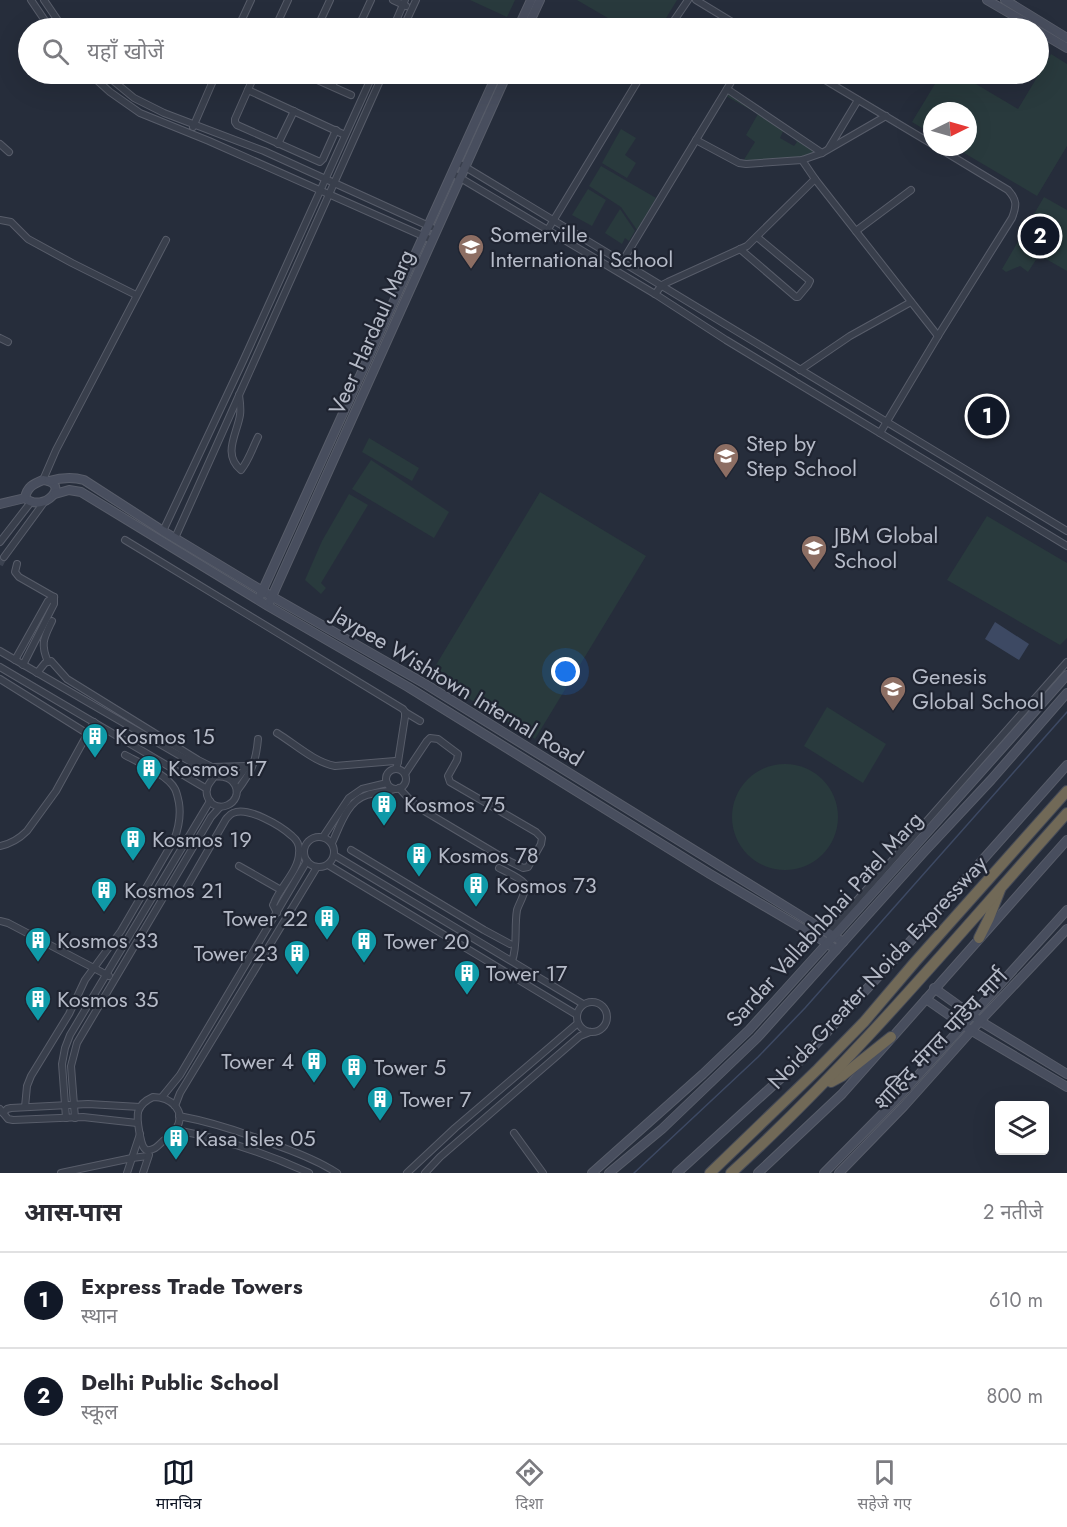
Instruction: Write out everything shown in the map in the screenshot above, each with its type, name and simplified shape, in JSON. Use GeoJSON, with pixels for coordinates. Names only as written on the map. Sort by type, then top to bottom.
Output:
{"type":"FeatureCollection","features":[{"type":"Feature","properties":{"kind":"highway","name":"Noida-Greater Noida Expressway"},"geometry":{"type":"LineString","coordinates":[[710,1173],[864,1022],[1067,791]]}},
{"type":"Feature","properties":{"kind":"highway","name":"Noida-Greater Noida Expressway"},"geometry":{"type":"LineString","coordinates":[[731,1173],[820,1088],[876,1029],[1067,813]]}},
{"type":"Feature","properties":{"kind":"highway"},"geometry":{"type":"LineString","coordinates":[[979,938],[1001,887]]}},
{"type":"Feature","properties":{"kind":"highway"},"geometry":{"type":"LineString","coordinates":[[820,1088],[842,1076],[891,1037]]}},
{"type":"Feature","properties":{"kind":"street"},"geometry":{"type":"LineString","coordinates":[[31,0],[43,18]]}},
{"type":"Feature","properties":{"kind":"street"},"geometry":{"type":"LineString","coordinates":[[44,0],[56,18]]}},
{"type":"Feature","properties":{"kind":"street"},"geometry":{"type":"LineString","coordinates":[[243,18],[251,0]]}},
{"type":"Feature","properties":{"kind":"street"},"geometry":{"type":"LineString","coordinates":[[280,18],[288,0]]}},
{"type":"Feature","properties":{"kind":"street"},"geometry":{"type":"LineString","coordinates":[[322,18],[330,0]]}},
{"type":"Feature","properties":{"kind":"street"},"geometry":{"type":"LineString","coordinates":[[363,18],[371,0]]}},
{"type":"Feature","properties":{"kind":"street"},"geometry":{"type":"LineString","coordinates":[[394,0],[412,9]]}},
{"type":"Feature","properties":{"kind":"street"},"geometry":{"type":"LineString","coordinates":[[408,18],[416,0]]}},
{"type":"Feature","properties":{"kind":"street"},"geometry":{"type":"LineString","coordinates":[[523,18],[531,0]]}},
{"type":"Feature","properties":{"kind":"street"},"geometry":{"type":"LineString","coordinates":[[532,18],[540,0]]}},
{"type":"Feature","properties":{"kind":"street"},"geometry":{"type":"LineString","coordinates":[[676,18],[688,0]]}},
{"type":"Feature","properties":{"kind":"street"},"geometry":{"type":"LineString","coordinates":[[696,0],[726,18]]}},
{"type":"Feature","properties":{"kind":"street"},"geometry":{"type":"LineString","coordinates":[[987,0],[1017,18]]}},
{"type":"Feature","properties":{"kind":"street"},"geometry":{"type":"LineString","coordinates":[[1005,0],[1032,18]]}},
{"type":"Feature","properties":{"kind":"street"},"geometry":{"type":"LineString","coordinates":[[397,18],[404,3]]}},
{"type":"Feature","properties":{"kind":"street"},"geometry":{"type":"LineString","coordinates":[[1049,30],[1066,41]]}},
{"type":"Feature","properties":{"kind":"street"},"geometry":{"type":"LineString","coordinates":[[1049,35],[1066,41]]}},
{"type":"Feature","properties":{"kind":"street"},"geometry":{"type":"LineString","coordinates":[[101,84],[140,113],[432,240]]}},
{"type":"Feature","properties":{"kind":"street"},"geometry":{"type":"LineString","coordinates":[[117,84],[134,98],[164,113],[264,151],[437,229]]}},
{"type":"Feature","properties":{"kind":"street"},"geometry":{"type":"LineString","coordinates":[[190,133],[212,84]]}},
{"type":"Feature","properties":{"kind":"street"},"geometry":{"type":"LineString","coordinates":[[251,84],[235,123],[320,162],[336,130]]}},
{"type":"Feature","properties":{"kind":"street"},"geometry":{"type":"LineString","coordinates":[[327,84],[351,95]]}},
{"type":"Feature","properties":{"kind":"street"},"geometry":{"type":"LineString","coordinates":[[163,531],[368,84]]}},
{"type":"Feature","properties":{"kind":"street"},"geometry":{"type":"LineString","coordinates":[[175,538],[379,84]]}},
{"type":"Feature","properties":{"kind":"street","name":"Veer Hardaul Marg"},"geometry":{"type":"LineString","coordinates":[[461,164],[493,84]]}},
{"type":"Feature","properties":{"kind":"street","name":"Veer Hardaul Marg"},"geometry":{"type":"LineString","coordinates":[[268,606],[437,229],[456,175],[502,84]]}},
{"type":"Feature","properties":{"kind":"street"},"geometry":{"type":"LineString","coordinates":[[547,231],[636,84]]}},
{"type":"Feature","properties":{"kind":"street"},"geometry":{"type":"LineString","coordinates":[[622,262],[730,84]]}},
{"type":"Feature","properties":{"kind":"street"},"geometry":{"type":"LineString","coordinates":[[832,84],[923,139]]}},
{"type":"Feature","properties":{"kind":"street"},"geometry":{"type":"LineString","coordinates":[[727,89],[822,153]]}},
{"type":"Feature","properties":{"kind":"street"},"geometry":{"type":"LineString","coordinates":[[248,90],[345,135]]}},
{"type":"Feature","properties":{"kind":"street"},"geometry":{"type":"LineString","coordinates":[[829,148],[858,100]]}},
{"type":"Feature","properties":{"kind":"street"},"geometry":{"type":"LineString","coordinates":[[278,144],[294,111]]}},
{"type":"Feature","properties":{"kind":"street"},"geometry":{"type":"LineString","coordinates":[[696,140],[739,163],[802,160],[822,153],[885,116]]}},
{"type":"Feature","properties":{"kind":"street"},"geometry":{"type":"LineString","coordinates":[[0,144],[9,152]]}},
{"type":"Feature","properties":{"kind":"street"},"geometry":{"type":"LineString","coordinates":[[880,433],[1012,218],[1017,202],[1008,190],[952,156]]}},
{"type":"Feature","properties":{"kind":"street"},"geometry":{"type":"LineString","coordinates":[[802,160],[938,336]]}},
{"type":"Feature","properties":{"kind":"street"},"geometry":{"type":"LineString","coordinates":[[461,164],[1067,531]]}},
{"type":"Feature","properties":{"kind":"street"},"geometry":{"type":"LineString","coordinates":[[456,175],[1067,546]]}},
{"type":"Feature","properties":{"kind":"street","name":"Veer Hardaul Marg"},"geometry":{"type":"LineString","coordinates":[[258,599],[427,225],[456,175]]}},
{"type":"Feature","properties":{"kind":"street"},"geometry":{"type":"LineString","coordinates":[[655,294],[662,285],[740,249],[757,237],[815,179]]}},
{"type":"Feature","properties":{"kind":"street"},"geometry":{"type":"LineString","coordinates":[[856,231],[911,190]]}},
{"type":"Feature","properties":{"kind":"street"},"geometry":{"type":"LineString","coordinates":[[0,220],[11,222],[28,239],[136,295]]}},
{"type":"Feature","properties":{"kind":"street"},"geometry":{"type":"LineString","coordinates":[[740,249],[798,297],[810,281],[757,237]]}},
{"type":"Feature","properties":{"kind":"street"},"geometry":{"type":"LineString","coordinates":[[46,481],[56,450],[166,240]]}},
{"type":"Feature","properties":{"kind":"street"},"geometry":{"type":"LineString","coordinates":[[800,370],[850,336],[911,302]]}},
{"type":"Feature","properties":{"kind":"street"},"geometry":{"type":"LineString","coordinates":[[0,338],[8,342]]}},
{"type":"Feature","properties":{"kind":"street"},"geometry":{"type":"LineString","coordinates":[[239,395],[241,414],[231,450],[239,472],[250,459],[250,453],[258,437]]}},
{"type":"Feature","properties":{"kind":"street","name":"Jaypee Wishtown Internal Road"},"geometry":{"type":"LineString","coordinates":[[46,481],[70,478],[84,480],[163,531],[427,686],[843,942]]}},
{"type":"Feature","properties":{"kind":"street"},"geometry":{"type":"LineString","coordinates":[[0,542],[28,500],[26,492],[30,486],[46,481],[54,484],[55,494],[45,501],[4,557]]}},
{"type":"Feature","properties":{"kind":"street","name":"Jaypee Wishtown Internal Road"},"geometry":{"type":"LineString","coordinates":[[55,494],[69,490],[81,492],[268,606],[408,687],[836,950]]}},
{"type":"Feature","properties":{"kind":"street"},"geometry":{"type":"LineString","coordinates":[[0,504],[28,500],[45,501]]}},
{"type":"Feature","properties":{"kind":"street"},"geometry":{"type":"LineString","coordinates":[[125,540],[420,721]]}},
{"type":"Feature","properties":{"kind":"street"},"geometry":{"type":"LineString","coordinates":[[17,564],[15,572],[19,577],[54,597]]}},
{"type":"Feature","properties":{"kind":"street"},"geometry":{"type":"LineString","coordinates":[[15,660],[48,601],[54,597]]}},
{"type":"Feature","properties":{"kind":"street"},"geometry":{"type":"LineString","coordinates":[[23,665],[54,604],[54,597]]}},
{"type":"Feature","properties":{"kind":"street"},"geometry":{"type":"LineString","coordinates":[[48,662],[43,645],[52,621]]}},
{"type":"Feature","properties":{"kind":"street"},"geometry":{"type":"LineString","coordinates":[[0,651],[215,776],[230,779],[237,791]]}},
{"type":"Feature","properties":{"kind":"street"},"geometry":{"type":"LineString","coordinates":[[48,662],[51,661],[67,679],[101,701],[207,764],[216,767],[250,765]]}},
{"type":"Feature","properties":{"kind":"street"},"geometry":{"type":"LineString","coordinates":[[37,673],[48,662]]}},
{"type":"Feature","properties":{"kind":"street"},"geometry":{"type":"LineString","coordinates":[[831,934],[1067,662]]}},
{"type":"Feature","properties":{"kind":"street"},"geometry":{"type":"LineString","coordinates":[[0,667],[207,789]]}},
{"type":"Feature","properties":{"kind":"street","name":"Sardar Vallabhbhai Patel Marg"},"geometry":{"type":"LineString","coordinates":[[592,1173],[654,1119],[780,997],[827,943],[831,934],[915,846],[1067,675]]}},
{"type":"Feature","properties":{"kind":"street"},"geometry":{"type":"LineString","coordinates":[[0,679],[88,734]]}},
{"type":"Feature","properties":{"kind":"street","name":"Sardar Vallabhbhai Patel Marg"},"geometry":{"type":"LineString","coordinates":[[609,1173],[662,1129],[757,1038],[1067,693]]}},
{"type":"Feature","properties":{"kind":"street"},"geometry":{"type":"LineString","coordinates":[[387,783],[388,774],[397,766],[405,712]]}},
{"type":"Feature","properties":{"kind":"street"},"geometry":{"type":"LineString","coordinates":[[0,838],[1,846],[21,837],[27,831],[56,791],[94,722]]}},
{"type":"Feature","properties":{"kind":"street"},"geometry":{"type":"LineString","coordinates":[[277,733],[328,764],[335,766],[395,761],[405,774],[405,784],[355,801],[332,843],[334,855],[328,865],[323,867],[311,865],[304,856],[306,844],[316,837],[323,837],[332,843]]}},
{"type":"Feature","properties":{"kind":"street"},"geometry":{"type":"LineString","coordinates":[[387,783],[392,788],[397,788],[426,812],[505,859],[523,868],[528,867],[542,844],[542,838],[536,832],[450,782],[448,776],[458,754],[438,739],[430,738],[405,774]]}},
{"type":"Feature","properties":{"kind":"street"},"geometry":{"type":"LineString","coordinates":[[234,783],[257,754],[258,739]]}},
{"type":"Feature","properties":{"kind":"street"},"geometry":{"type":"LineString","coordinates":[[25,1107],[28,1081],[69,1014],[85,980],[121,931],[179,828],[180,809],[175,789],[164,777],[125,754]]}},
{"type":"Feature","properties":{"kind":"street"},"geometry":{"type":"LineString","coordinates":[[215,776],[209,784],[207,795],[214,805],[225,807],[235,800],[237,791],[251,771],[250,765]]}},
{"type":"Feature","properties":{"kind":"street"},"geometry":{"type":"LineString","coordinates":[[677,1173],[802,1058],[900,954],[1067,765]]}},
{"type":"Feature","properties":{"kind":"street"},"geometry":{"type":"LineString","coordinates":[[164,777],[170,767]]}},
{"type":"Feature","properties":{"kind":"street"},"geometry":{"type":"LineString","coordinates":[[323,837],[349,798],[362,789],[387,783]]}},
{"type":"Feature","properties":{"kind":"street"},"geometry":{"type":"LineString","coordinates":[[66,1118],[62,1064],[70,1035],[210,801]]}},
{"type":"Feature","properties":{"kind":"street"},"geometry":{"type":"LineString","coordinates":[[75,1118],[71,1066],[77,1043],[220,807]]}},
{"type":"Feature","properties":{"kind":"street"},"geometry":{"type":"LineString","coordinates":[[184,892],[226,819],[233,813],[244,812],[261,816],[293,837],[298,843],[300,850],[298,862],[275,898],[273,905],[277,913]]}},
{"type":"Feature","properties":{"kind":"street"},"geometry":{"type":"LineString","coordinates":[[758,1173],[842,1094],[1067,840]]}},
{"type":"Feature","properties":{"kind":"street"},"geometry":{"type":"LineString","coordinates":[[351,850],[510,944]]}},
{"type":"Feature","properties":{"kind":"street"},"geometry":{"type":"LineString","coordinates":[[334,855],[583,1005]]}},
{"type":"Feature","properties":{"kind":"street"},"geometry":{"type":"LineString","coordinates":[[162,1097],[180,1075],[307,861]]}},
{"type":"Feature","properties":{"kind":"street"},"geometry":{"type":"LineString","coordinates":[[328,865],[577,1014]]}},
{"type":"Feature","properties":{"kind":"street"},"geometry":{"type":"LineString","coordinates":[[239,866],[281,890]]}},
{"type":"Feature","properties":{"kind":"street"},"geometry":{"type":"LineString","coordinates":[[176,1106],[180,1093],[317,867]]}},
{"type":"Feature","properties":{"kind":"street"},"geometry":{"type":"LineString","coordinates":[[500,868],[522,881],[524,885],[518,909],[516,947],[512,962]]}},
{"type":"Feature","properties":{"kind":"street"},"geometry":{"type":"LineString","coordinates":[[824,1173],[895,1101],[1067,910]]}},
{"type":"Feature","properties":{"kind":"street"},"geometry":{"type":"LineString","coordinates":[[0,921],[8,923],[115,979]]}},
{"type":"Feature","properties":{"kind":"street","name":"शाहिद मंगल पांडेय मार्ग"},"geometry":{"type":"LineString","coordinates":[[839,1173],[1067,929]]}},
{"type":"Feature","properties":{"kind":"street"},"geometry":{"type":"LineString","coordinates":[[503,956],[516,937]]}},
{"type":"Feature","properties":{"kind":"street"},"geometry":{"type":"LineString","coordinates":[[102,959],[112,965]]}},
{"type":"Feature","properties":{"kind":"street"},"geometry":{"type":"LineString","coordinates":[[934,988],[980,1021],[1067,1074]]}},
{"type":"Feature","properties":{"kind":"street"},"geometry":{"type":"LineString","coordinates":[[926,999],[972,1031],[1067,1087]]}},
{"type":"Feature","properties":{"kind":"street"},"geometry":{"type":"LineString","coordinates":[[594,1002],[604,1008],[607,1019],[601,1029],[590,1032],[584,1030],[578,1023],[577,1014],[583,1005],[594,1002]]}},
{"type":"Feature","properties":{"kind":"street"},"geometry":{"type":"LineString","coordinates":[[407,1173],[455,1128],[578,1023]]}},
{"type":"Feature","properties":{"kind":"street"},"geometry":{"type":"LineString","coordinates":[[424,1173],[580,1036],[590,1032]]}},
{"type":"Feature","properties":{"kind":"street"},"geometry":{"type":"LineString","coordinates":[[143,1173],[148,1156],[176,1130],[179,1122],[176,1106],[162,1097],[153,1097],[146,1101],[137,1114],[144,1149],[153,1150]]}},
{"type":"Feature","properties":{"kind":"street"},"geometry":{"type":"LineString","coordinates":[[137,1123],[125,1120],[75,1118],[13,1120],[8,1119],[1,1111],[65,1105],[140,1107]]}},
{"type":"Feature","properties":{"kind":"street"},"geometry":{"type":"LineString","coordinates":[[179,1116],[244,1133],[309,1157],[337,1173]]}},
{"type":"Feature","properties":{"kind":"street"},"geometry":{"type":"LineString","coordinates":[[176,1130],[250,1148],[309,1173]]}},
{"type":"Feature","properties":{"kind":"street"},"geometry":{"type":"LineString","coordinates":[[127,1173],[140,1133]]}},
{"type":"Feature","properties":{"kind":"street"},"geometry":{"type":"LineString","coordinates":[[514,1134],[543,1173]]}},
{"type":"Feature","properties":{"kind":"street"},"geometry":{"type":"LineString","coordinates":[[61,1173],[148,1156]]}},
{"type":"Feature","properties":{"kind":"shaded area"},"geometry":{"type":"Polygon","coordinates":[[[470,0],[515,0],[507,17],[470,0]]]}},
{"type":"Feature","properties":{"kind":"shaded area"},"geometry":{"type":"Polygon","coordinates":[[[577,0],[677,0],[666,18],[608,18],[577,0]]]}},
{"type":"Feature","properties":{"kind":"shaded area"},"geometry":{"type":"Polygon","coordinates":[[[1051,54],[1067,64],[1067,146],[1037,196],[969,156],[977,156],[977,102],[924,102],[935,84],[976,84],[1018,109],[1033,84],[1049,84],[1051,54]]]}},
{"type":"Feature","properties":{"kind":"shaded area"},"geometry":{"type":"Polygon","coordinates":[[[728,91],[784,129],[780,138],[794,146],[797,142],[795,137],[819,152],[801,159],[743,162],[755,142],[746,135],[758,114],[726,96],[728,91]]]}},
{"type":"Feature","properties":{"kind":"shaded area"},"geometry":{"type":"Polygon","coordinates":[[[923,104],[923,129],[912,122],[923,104]]]}},
{"type":"Feature","properties":{"kind":"shaded area"},"geometry":{"type":"Polygon","coordinates":[[[621,129],[636,138],[625,155],[636,163],[627,178],[602,163],[621,129]]]}},
{"type":"Feature","properties":{"kind":"shaded area"},"geometry":{"type":"Polygon","coordinates":[[[601,166],[656,198],[637,230],[621,207],[589,186],[601,166]]]}},
{"type":"Feature","properties":{"kind":"shaded area"},"geometry":{"type":"Polygon","coordinates":[[[588,189],[606,200],[592,226],[572,215],[588,189]]]}},
{"type":"Feature","properties":{"kind":"shaded area"},"geometry":{"type":"Polygon","coordinates":[[[1044,197],[1067,210],[1067,271],[1039,255],[1028,272],[1020,266],[1006,272],[1002,269],[1044,197]]]}},
{"type":"Feature","properties":{"kind":"shaded area"},"geometry":{"type":"Polygon","coordinates":[[[620,209],[635,231],[629,241],[625,238],[622,244],[605,233],[620,209]]]}},
{"type":"Feature","properties":{"kind":"shaded area"},"geometry":{"type":"Polygon","coordinates":[[[369,438],[419,468],[412,481],[362,452],[369,438]]]}},
{"type":"Feature","properties":{"kind":"shaded area"},"geometry":{"type":"Polygon","coordinates":[[[371,460],[449,512],[434,538],[352,489],[371,460]]]}},
{"type":"Feature","properties":{"kind":"shaded area"},"geometry":{"type":"Polygon","coordinates":[[[540,492],[646,556],[535,739],[430,675],[540,492]]]}},
{"type":"Feature","properties":{"kind":"shaded area"},"geometry":{"type":"Polygon","coordinates":[[[349,494],[368,505],[321,583],[326,588],[321,594],[305,580],[322,541],[349,494]]]}},
{"type":"Feature","properties":{"kind":"shaded area"},"geometry":{"type":"Polygon","coordinates":[[[987,516],[1067,563],[1067,638],[1060,645],[947,580],[987,516]]]}},
{"type":"Feature","properties":{"kind":"shaded area"},"geometry":{"type":"Polygon","coordinates":[[[827,707],[886,744],[863,783],[804,746],[827,707]]]}},
{"type":"Feature","properties":{"kind":"shaded area"},"geometry":{"type":"Polygon","coordinates":[[[785,764],[805,768],[823,779],[834,797],[838,817],[834,837],[823,855],[805,866],[785,870],[765,866],[747,855],[736,837],[732,817],[736,797],[747,779],[765,768],[785,764]]]}},
{"type":"Feature","properties":{"kind":"water"},"geometry":{"type":"Polygon","coordinates":[[[995,622],[1029,644],[1019,660],[985,639],[995,622]]]}},
{"type":"Feature","properties":{"kind":"waterway"},"geometry":{"type":"LineString","coordinates":[[634,1173],[758,1057],[805,1008],[1067,712]]}},
{"type":"Feature","properties":{"kind":"tunnel"},"geometry":{"type":"LineString","coordinates":[[0,565],[4,557]]}},
{"type":"Feature","properties":{"kind":"place","name":"Delhi Public School"},"geometry":{"type":"Point","coordinates":[1040,236]}},
{"type":"Feature","properties":{"kind":"place","name":"Somerville International School"},"geometry":{"type":"Point","coordinates":[471,270]}},
{"type":"Feature","properties":{"kind":"place","name":"Express Trade Towers"},"geometry":{"type":"Point","coordinates":[987,416]}},
{"type":"Feature","properties":{"kind":"place","name":"Step by Step School"},"geometry":{"type":"Point","coordinates":[726,479]}},
{"type":"Feature","properties":{"kind":"place","name":"JBM Global School"},"geometry":{"type":"Point","coordinates":[814,571]}},
{"type":"Feature","properties":{"kind":"place","name":"Genesis Global School"},"geometry":{"type":"Point","coordinates":[893,712]}},
{"type":"Feature","properties":{"kind":"place","name":"Kosmos 15"},"geometry":{"type":"Point","coordinates":[95,759]}},
{"type":"Feature","properties":{"kind":"place","name":"Kosmos 17"},"geometry":{"type":"Point","coordinates":[149,791]}},
{"type":"Feature","properties":{"kind":"place","name":"Kosmos 75"},"geometry":{"type":"Point","coordinates":[384,827]}},
{"type":"Feature","properties":{"kind":"place","name":"Kosmos 19"},"geometry":{"type":"Point","coordinates":[133,862]}},
{"type":"Feature","properties":{"kind":"place","name":"Kosmos 78"},"geometry":{"type":"Point","coordinates":[419,878]}},
{"type":"Feature","properties":{"kind":"place","name":"Kosmos 73"},"geometry":{"type":"Point","coordinates":[476,908]}},
{"type":"Feature","properties":{"kind":"place","name":"Kosmos 21"},"geometry":{"type":"Point","coordinates":[104,913]}},
{"type":"Feature","properties":{"kind":"place","name":"Tower 22"},"geometry":{"type":"Point","coordinates":[327,941]}},
{"type":"Feature","properties":{"kind":"place","name":"Kosmos 33"},"geometry":{"type":"Point","coordinates":[38,963]}},
{"type":"Feature","properties":{"kind":"place","name":"Tower 20"},"geometry":{"type":"Point","coordinates":[364,964]}},
{"type":"Feature","properties":{"kind":"place","name":"Tower 23"},"geometry":{"type":"Point","coordinates":[297,976]}},
{"type":"Feature","properties":{"kind":"place","name":"Tower 17"},"geometry":{"type":"Point","coordinates":[467,996]}},
{"type":"Feature","properties":{"kind":"place","name":"Kosmos 35"},"geometry":{"type":"Point","coordinates":[38,1022]}},
{"type":"Feature","properties":{"kind":"place","name":"Tower 4"},"geometry":{"type":"Point","coordinates":[314,1084]}},
{"type":"Feature","properties":{"kind":"place","name":"Tower 5"},"geometry":{"type":"Point","coordinates":[354,1090]}},
{"type":"Feature","properties":{"kind":"place","name":"Tower 7"},"geometry":{"type":"Point","coordinates":[380,1122]}},
{"type":"Feature","properties":{"kind":"place","name":"Kasa Isles 05"},"geometry":{"type":"Point","coordinates":[176,1161]}}]}
